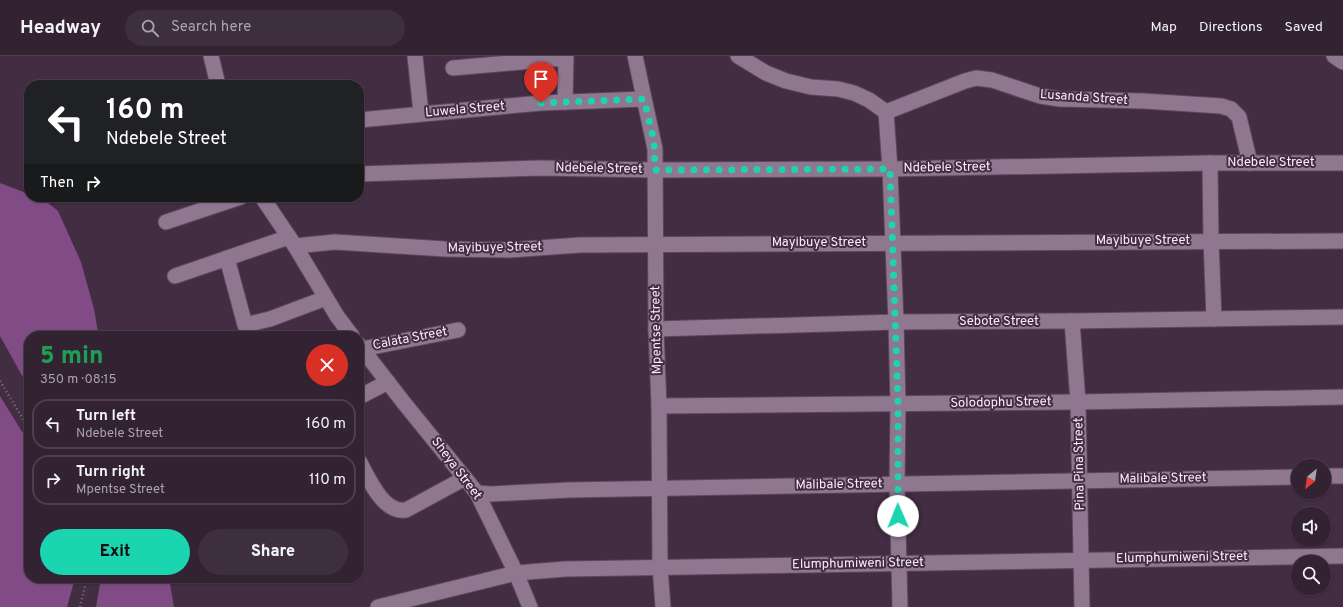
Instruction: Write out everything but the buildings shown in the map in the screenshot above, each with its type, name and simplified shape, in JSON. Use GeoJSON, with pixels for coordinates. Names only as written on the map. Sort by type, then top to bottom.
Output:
{"type":"FeatureCollection","features":[{"type":"Feature","properties":{"kind":"street"},"geometry":{"type":"LineString","coordinates":[[211,56],[217,80]]}},
{"type":"Feature","properties":{"kind":"street"},"geometry":{"type":"LineString","coordinates":[[415,56],[421,114]]}},
{"type":"Feature","properties":{"kind":"street","name":"Mpentse Street"},"geometry":{"type":"LineString","coordinates":[[635,56],[654,141],[660,567],[663,607]]}},
{"type":"Feature","properties":{"kind":"street"},"geometry":{"type":"LineString","coordinates":[[738,56],[766,72],[786,80],[810,86],[838,89],[854,93],[869,100],[886,112],[890,169],[896,322],[898,404],[898,564],[900,607]]}},
{"type":"Feature","properties":{"kind":"street"},"geometry":{"type":"LineString","coordinates":[[1334,56],[1343,62]]}},
{"type":"Feature","properties":{"kind":"street"},"geometry":{"type":"LineString","coordinates":[[453,68],[566,58],[565,102]]}},
{"type":"Feature","properties":{"kind":"street","name":"Lusanda Street"},"geometry":{"type":"LineString","coordinates":[[886,112],[976,78],[992,80],[1040,96],[1060,99],[1144,101],[1221,106],[1231,109],[1239,117],[1250,163]]}},
{"type":"Feature","properties":{"kind":"street","name":"Luwela Street"},"geometry":{"type":"LineString","coordinates":[[364,120],[565,102],[644,99]]}},
{"type":"Feature","properties":{"kind":"street"},"geometry":{"type":"LineString","coordinates":[[1210,163],[1214,319]]}},
{"type":"Feature","properties":{"kind":"street","name":"Ndebele Street"},"geometry":{"type":"LineString","coordinates":[[364,174],[540,168],[655,170],[890,169],[1210,163],[1343,163]]}},
{"type":"Feature","properties":{"kind":"street"},"geometry":{"type":"LineString","coordinates":[[166,222],[226,202]]}},
{"type":"Feature","properties":{"kind":"street"},"geometry":{"type":"LineString","coordinates":[[265,202],[292,242],[337,316],[348,331]]}},
{"type":"Feature","properties":{"kind":"street","name":"Mayibuye Street"},"geometry":{"type":"LineString","coordinates":[[175,276],[227,258],[292,242],[335,242],[445,249],[510,250],[580,245],[656,244],[1211,240],[1343,241]]}},
{"type":"Feature","properties":{"kind":"street"},"geometry":{"type":"LineString","coordinates":[[227,258],[245,325],[270,319],[326,298]]}},
{"type":"Feature","properties":{"kind":"street","name":"Sebote Street"},"geometry":{"type":"LineString","coordinates":[[656,328],[896,322],[1343,317]]}},
{"type":"Feature","properties":{"kind":"street","name":"Pina Pina Street"},"geometry":{"type":"LineString","coordinates":[[1072,321],[1078,402],[1082,607]]}},
{"type":"Feature","properties":{"kind":"street","name":"Calata Street"},"geometry":{"type":"LineString","coordinates":[[364,346],[458,330]]}},
{"type":"Feature","properties":{"kind":"street","name":"Sheya Street"},"geometry":{"type":"LineString","coordinates":[[364,352],[477,493],[516,573],[530,607]]}},
{"type":"Feature","properties":{"kind":"street"},"geometry":{"type":"LineString","coordinates":[[364,394],[388,382]]}},
{"type":"Feature","properties":{"kind":"street","name":"Solodophu Street"},"geometry":{"type":"LineString","coordinates":[[658,406],[1343,398]]}},
{"type":"Feature","properties":{"kind":"street"},"geometry":{"type":"LineString","coordinates":[[364,470],[378,494],[390,507],[400,511],[412,507],[465,478]]}},
{"type":"Feature","properties":{"kind":"street"},"geometry":{"type":"LineString","coordinates":[[1331,476],[1343,476]]}},
{"type":"Feature","properties":{"kind":"street","name":"Malibale Street"},"geometry":{"type":"LineString","coordinates":[[477,493],[492,494],[569,490],[660,488],[1291,477]]}},
{"type":"Feature","properties":{"kind":"street","name":"Elumphumiweni Street"},"geometry":{"type":"LineString","coordinates":[[378,607],[516,573],[565,569],[1343,556]]}},
{"type":"Feature","properties":{"kind":"path"},"geometry":{"type":"LineString","coordinates":[[0,381],[24,421]]}},
{"type":"Feature","properties":{"kind":"path"},"geometry":{"type":"LineString","coordinates":[[80,607],[86,583]]}},
{"type":"Feature","properties":{"kind":"shaded area"},"geometry":{"type":"Polygon","coordinates":[[[0,183],[24,192],[24,202],[47,202],[58,211],[81,262],[94,309],[98,331],[24,331],[24,379],[0,336],[0,183]]]}},
{"type":"Feature","properties":{"kind":"shaded area"},"geometry":{"type":"Polygon","coordinates":[[[0,396],[24,435],[24,583],[74,583],[67,607],[0,607],[0,396]]]}},
{"type":"Feature","properties":{"kind":"shaded area"},"geometry":{"type":"Polygon","coordinates":[[[100,583],[170,583],[174,607],[96,607],[100,583]]]}},
{"type":"Feature","properties":{"kind":"route"},"geometry":{"type":"LineString","coordinates":[[541,103],[644,99],[654,141],[655,170],[890,169],[898,404],[898,516]]}}]}
